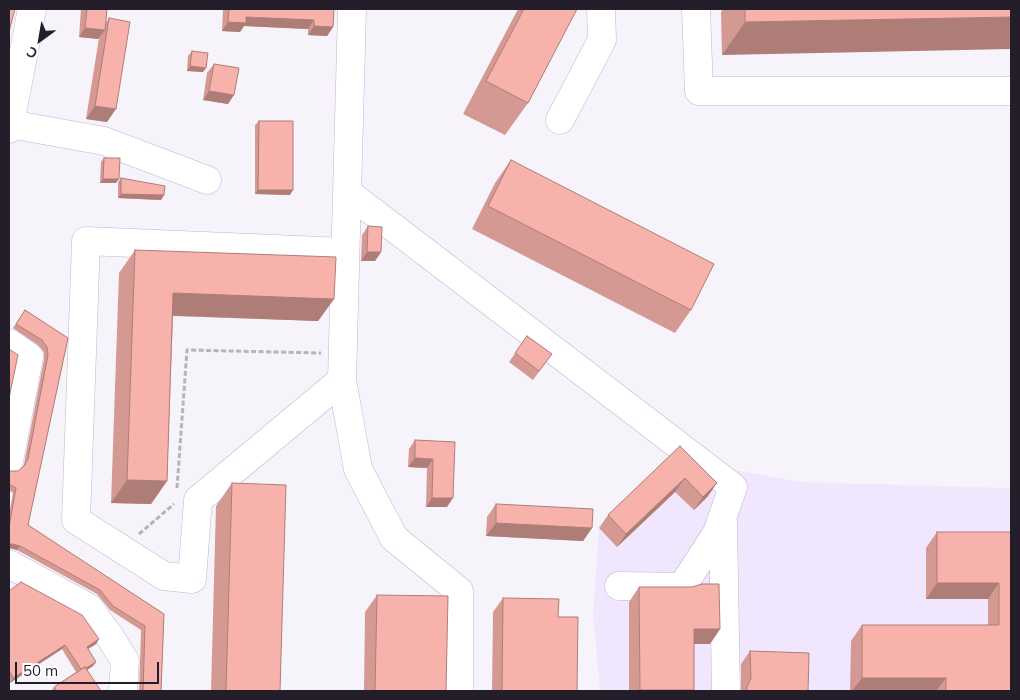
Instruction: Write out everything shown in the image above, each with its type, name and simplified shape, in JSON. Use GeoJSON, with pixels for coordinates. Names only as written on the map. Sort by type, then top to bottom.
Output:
{"type":"FeatureCollection","features":[{"type":"Feature","properties":{"kind":"lane"},"geometry":{"type":"LineString","coordinates":[[32,9],[9,126],[104,141],[207,180]]}},
{"type":"Feature","properties":{"kind":"lane"},"geometry":{"type":"LineString","coordinates":[[352,9],[342,380],[358,469],[394,538],[459,591],[459,691]]}},
{"type":"Feature","properties":{"kind":"lane"},"geometry":{"type":"LineString","coordinates":[[560,120],[602,40],[601,9]]}},
{"type":"Feature","properties":{"kind":"lane"},"geometry":{"type":"LineString","coordinates":[[696,9],[699,91],[1011,91]]}},
{"type":"Feature","properties":{"kind":"lane"},"geometry":{"type":"LineString","coordinates":[[347,192],[733,488],[718,533],[682,588],[619,586]]}},
{"type":"Feature","properties":{"kind":"lane"},"geometry":{"type":"LineString","coordinates":[[342,380],[198,500],[192,579],[164,576],[76,520],[86,241],[345,252]]}},
{"type":"Feature","properties":{"kind":"lane"},"geometry":{"type":"LineString","coordinates":[[9,343],[29,356],[9,461]]}},
{"type":"Feature","properties":{"kind":"lane"},"geometry":{"type":"LineString","coordinates":[[723,518],[726,691]]}},
{"type":"Feature","properties":{"kind":"lane"},"geometry":{"type":"LineString","coordinates":[[9,564],[89,608],[125,661],[123,691]]}},
{"type":"Feature","properties":{"kind":"path"},"geometry":{"type":"LineString","coordinates":[[177,492],[186,350],[342,353]]}},
{"type":"Feature","properties":{"kind":"path"},"geometry":{"type":"LineString","coordinates":[[122,550],[176,501]]}},
{"type":"Feature","properties":{"kind":"shaded area"},"geometry":{"type":"Polygon","coordinates":[[[672,459],[802,482],[1011,488],[1011,691],[600,691],[593,615],[599,528],[672,459]]]}},
{"type":"Feature","properties":{"kind":"building"},"geometry":{"type":"Polygon","coordinates":[[[9,9],[15,9],[9,32],[9,9]]]}},
{"type":"Feature","properties":{"kind":"building"},"geometry":{"type":"Polygon","coordinates":[[[87,9],[107,9],[105,30],[85,28],[87,9]]]}},
{"type":"Feature","properties":{"kind":"building"},"geometry":{"type":"Polygon","coordinates":[[[229,9],[334,9],[333,27],[314,26],[314,20],[246,17],[246,23],[228,22],[229,9]]]}},
{"type":"Feature","properties":{"kind":"building"},"geometry":{"type":"Polygon","coordinates":[[[524,9],[577,9],[528,103],[486,81],[524,9]]]}},
{"type":"Feature","properties":{"kind":"building"},"geometry":{"type":"Polygon","coordinates":[[[745,9],[1011,9],[1011,17],[745,22],[745,9]]]}},
{"type":"Feature","properties":{"kind":"building"},"geometry":{"type":"Polygon","coordinates":[[[109,18],[130,22],[116,109],[95,106],[109,18]]]}},
{"type":"Feature","properties":{"kind":"building"},"geometry":{"type":"Polygon","coordinates":[[[192,51],[208,53],[206,68],[190,66],[192,51]]]}},
{"type":"Feature","properties":{"kind":"building"},"geometry":{"type":"Polygon","coordinates":[[[214,64],[239,68],[234,95],[209,91],[214,64]]]}},
{"type":"Feature","properties":{"kind":"building"},"geometry":{"type":"Polygon","coordinates":[[[259,121],[293,121],[293,190],[258,190],[259,121]]]}},
{"type":"Feature","properties":{"kind":"building"},"geometry":{"type":"Polygon","coordinates":[[[104,158],[120,158],[119,179],[103,179],[104,158]]]}},
{"type":"Feature","properties":{"kind":"building"},"geometry":{"type":"Polygon","coordinates":[[[511,160],[714,264],[691,310],[488,206],[511,160]]]}},
{"type":"Feature","properties":{"kind":"building"},"geometry":{"type":"Polygon","coordinates":[[[121,178],[165,186],[164,195],[121,194],[121,178]]]}},
{"type":"Feature","properties":{"kind":"building"},"geometry":{"type":"Polygon","coordinates":[[[368,226],[382,227],[381,252],[367,252],[368,226]]]}},
{"type":"Feature","properties":{"kind":"building"},"geometry":{"type":"Polygon","coordinates":[[[135,250],[336,257],[334,299],[173,293],[167,481],[127,480],[135,250]]]}},
{"type":"Feature","properties":{"kind":"building"},"geometry":{"type":"Polygon","coordinates":[[[25,310],[68,338],[28,525],[164,614],[161,691],[143,691],[145,626],[113,606],[100,590],[20,546],[9,544],[9,527],[16,488],[9,484],[9,471],[18,471],[28,459],[48,355],[47,347],[42,340],[16,324],[25,310]]]}},
{"type":"Feature","properties":{"kind":"building"},"geometry":{"type":"Polygon","coordinates":[[[527,336],[552,354],[539,371],[515,353],[527,336]]]}},
{"type":"Feature","properties":{"kind":"building"},"geometry":{"type":"Polygon","coordinates":[[[9,349],[18,355],[9,398],[9,349]]]}},
{"type":"Feature","properties":{"kind":"building"},"geometry":{"type":"Polygon","coordinates":[[[415,440],[455,442],[453,498],[432,498],[433,459],[415,458],[415,440]]]}},
{"type":"Feature","properties":{"kind":"building"},"geometry":{"type":"Polygon","coordinates":[[[680,446],[717,483],[703,497],[685,478],[626,534],[608,515],[680,446]]]}},
{"type":"Feature","properties":{"kind":"building"},"geometry":{"type":"Polygon","coordinates":[[[232,483],[286,485],[280,691],[226,691],[232,483]]]}},
{"type":"Feature","properties":{"kind":"building"},"geometry":{"type":"Polygon","coordinates":[[[496,504],[593,509],[592,528],[496,523],[496,504]]]}},
{"type":"Feature","properties":{"kind":"building"},"geometry":{"type":"Polygon","coordinates":[[[937,532],[1011,532],[1011,691],[946,691],[946,678],[862,678],[862,625],[999,625],[999,583],[937,583],[937,532]]]}},
{"type":"Feature","properties":{"kind":"building"},"geometry":{"type":"Polygon","coordinates":[[[21,582],[82,615],[99,639],[87,647],[96,662],[81,669],[65,645],[13,678],[9,670],[9,591],[21,582]]]}},
{"type":"Feature","properties":{"kind":"building"},"geometry":{"type":"Polygon","coordinates":[[[702,584],[719,584],[720,629],[694,629],[694,690],[640,690],[639,587],[692,587],[702,584]]]}},
{"type":"Feature","properties":{"kind":"building"},"geometry":{"type":"Polygon","coordinates":[[[377,595],[448,596],[446,691],[375,691],[377,595]]]}},
{"type":"Feature","properties":{"kind":"building"},"geometry":{"type":"Polygon","coordinates":[[[503,598],[559,599],[558,617],[578,617],[577,691],[502,691],[503,598]]]}},
{"type":"Feature","properties":{"kind":"building"},"geometry":{"type":"Polygon","coordinates":[[[750,651],[809,653],[808,691],[747,691],[751,678],[750,651]]]}},
{"type":"Feature","properties":{"kind":"building"},"geometry":{"type":"Polygon","coordinates":[[[85,667],[101,691],[57,691],[54,687],[85,667]]]}}]}
